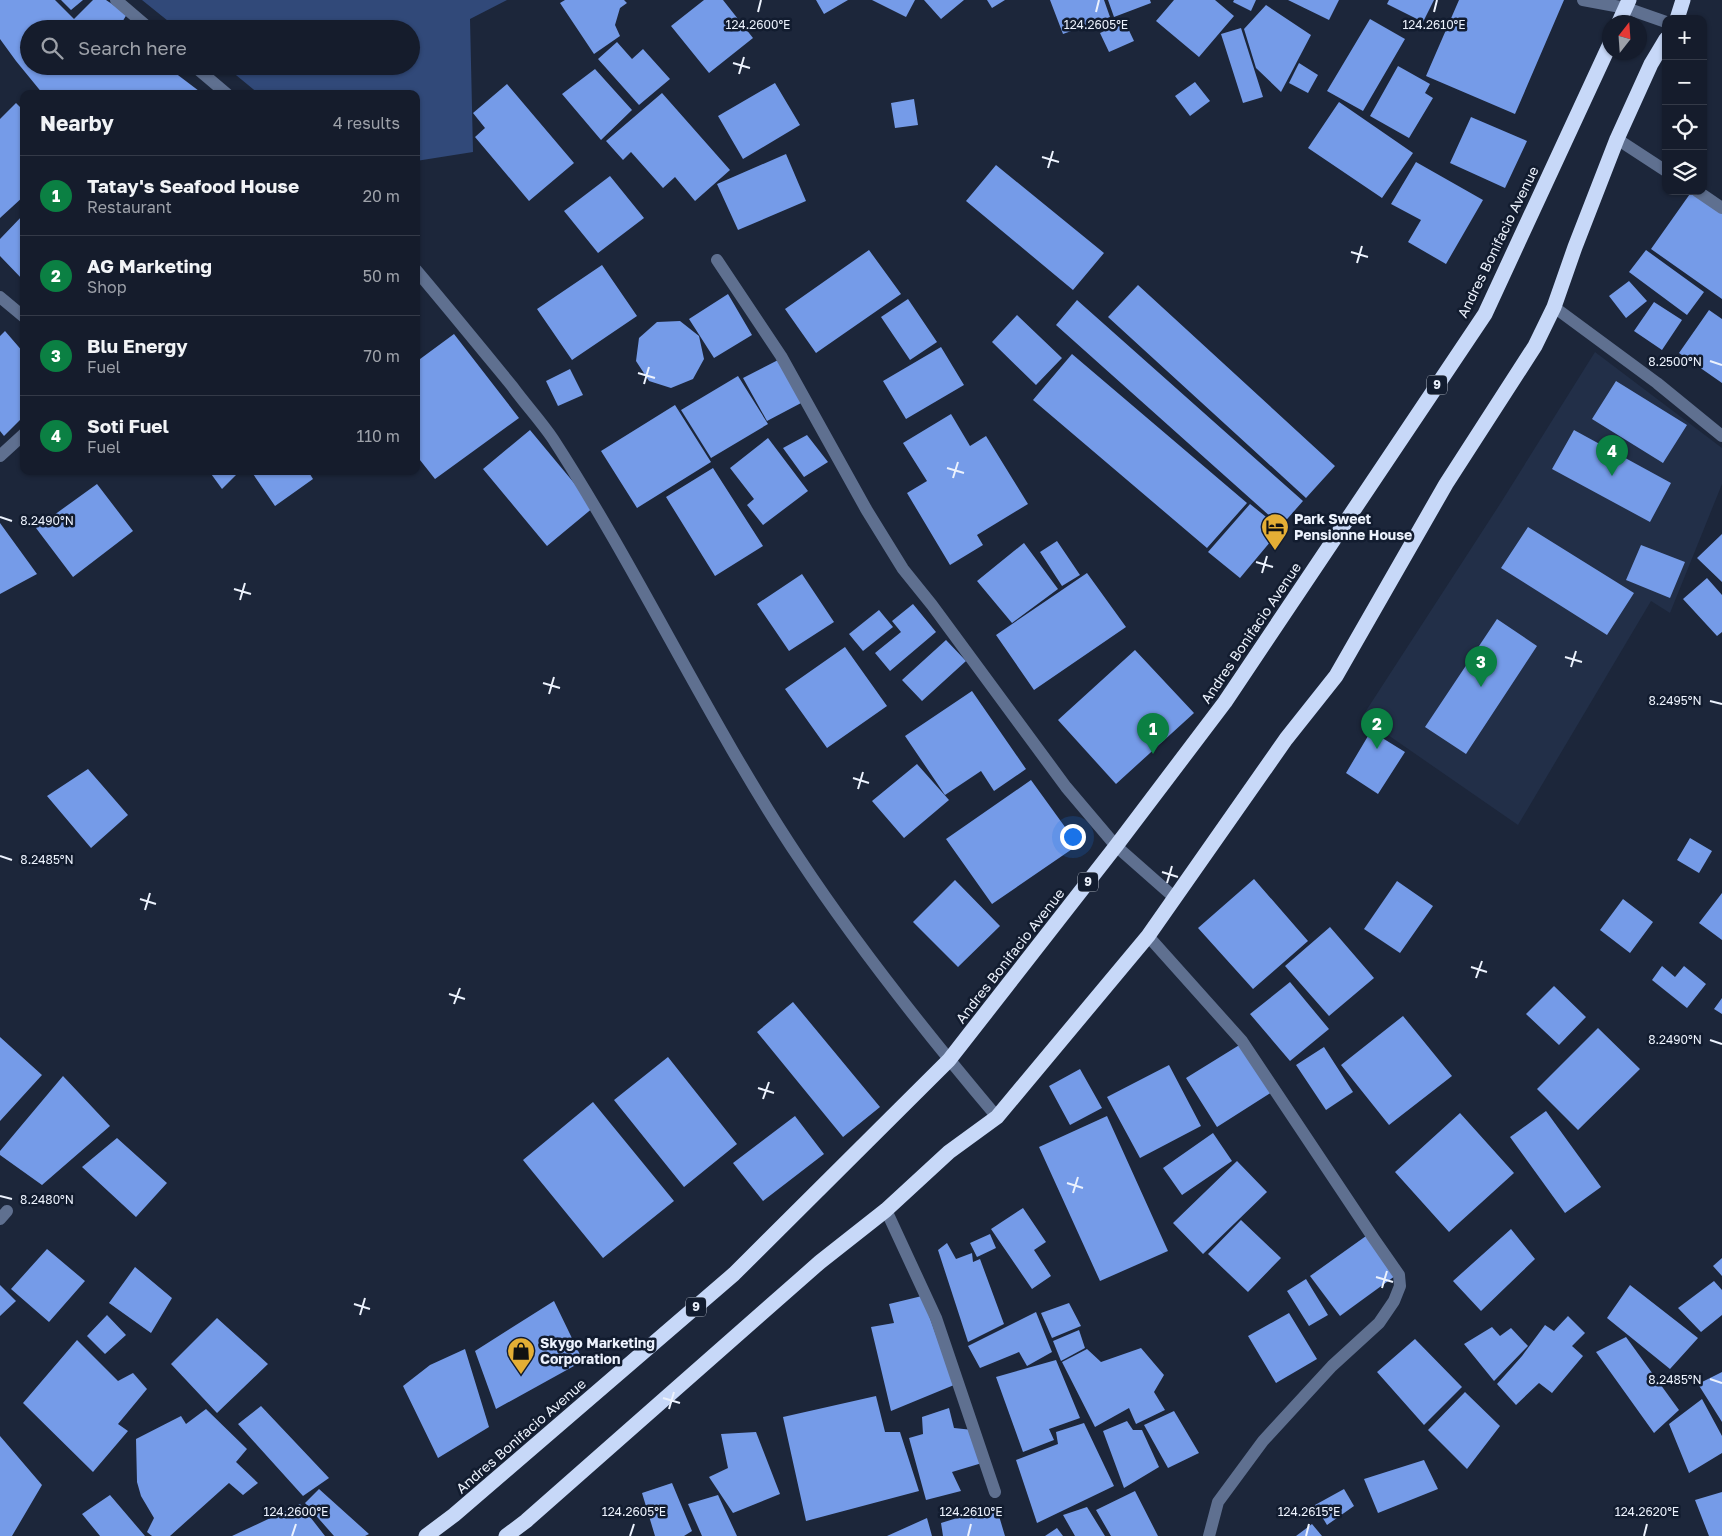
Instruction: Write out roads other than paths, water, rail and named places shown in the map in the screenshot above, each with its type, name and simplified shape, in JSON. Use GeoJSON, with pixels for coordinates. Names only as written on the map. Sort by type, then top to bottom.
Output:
{"type":"FeatureCollection","features":[{"type":"Feature","properties":{"kind":"highway"},"geometry":{"type":"LineString","coordinates":[[1678,15],[1683,0]]}},
{"type":"Feature","properties":{"kind":"highway"},"geometry":{"type":"LineString","coordinates":[[506,1536],[549,1501],[820,1262],[886,1210],[948,1152],[997,1116],[1148,936],[1286,739],[1336,676],[1446,484],[1535,346],[1554,307],[1617,139],[1651,64],[1662,46]]}},
{"type":"Feature","properties":{"kind":"highway","name":"Andres Bonifacio Avenue"},"geometry":{"type":"LineString","coordinates":[[426,1536],[454,1515],[734,1274],[949,1060],[1116,846],[1225,702],[1485,314],[1603,60]]}},
{"type":"Feature","properties":{"kind":"street"},"geometry":{"type":"LineString","coordinates":[[116,0],[139,20]]}},
{"type":"Feature","properties":{"kind":"street"},"geometry":{"type":"LineString","coordinates":[[1583,0],[1628,4],[1662,20]]}},
{"type":"Feature","properties":{"kind":"street"},"geometry":{"type":"LineString","coordinates":[[205,75],[222,90]]}},
{"type":"Feature","properties":{"kind":"street"},"geometry":{"type":"LineString","coordinates":[[1617,139],[1662,168]]}},
{"type":"Feature","properties":{"kind":"street"},"geometry":{"type":"LineString","coordinates":[[1703,195],[1722,208]]}},
{"type":"Feature","properties":{"kind":"street"},"geometry":{"type":"LineString","coordinates":[[716,260],[781,356],[866,509],[903,568],[1066,787],[1116,846],[1175,898]]}},
{"type":"Feature","properties":{"kind":"street"},"geometry":{"type":"LineString","coordinates":[[420,275],[474,338],[552,437],[615,541],[730,748],[798,858],[857,944],[949,1060],[997,1116]]}},
{"type":"Feature","properties":{"kind":"street"},"geometry":{"type":"LineString","coordinates":[[0,297],[20,314]]}},
{"type":"Feature","properties":{"kind":"street"},"geometry":{"type":"LineString","coordinates":[[1554,307],[1657,383],[1722,436]]}},
{"type":"Feature","properties":{"kind":"street"},"geometry":{"type":"LineString","coordinates":[[0,456],[20,438]]}},
{"type":"Feature","properties":{"kind":"street"},"geometry":{"type":"LineString","coordinates":[[1148,936],[1242,1041],[1399,1275],[1400,1286],[1394,1301],[1379,1323],[1332,1366],[1263,1441],[1218,1502],[1209,1536]]}},
{"type":"Feature","properties":{"kind":"street"},"geometry":{"type":"LineString","coordinates":[[886,1210],[936,1318],[995,1492]]}},
{"type":"Feature","properties":{"kind":"place","name":"Soti Fuel"},"geometry":{"type":"Point","coordinates":[1612,476]}},
{"type":"Feature","properties":{"kind":"place","name":"Park Sweet Pensionne House"},"geometry":{"type":"Point","coordinates":[1275,551]}},
{"type":"Feature","properties":{"kind":"place","name":"Blu Energy"},"geometry":{"type":"Point","coordinates":[1481,687]}},
{"type":"Feature","properties":{"kind":"place","name":"AG Marketing"},"geometry":{"type":"Point","coordinates":[1377,749]}},
{"type":"Feature","properties":{"kind":"place","name":"Tatay's Seafood House"},"geometry":{"type":"Point","coordinates":[1153,754]}},
{"type":"Feature","properties":{"kind":"place","name":"Skygo Marketing Corporation"},"geometry":{"type":"Point","coordinates":[521,1375]}}]}
